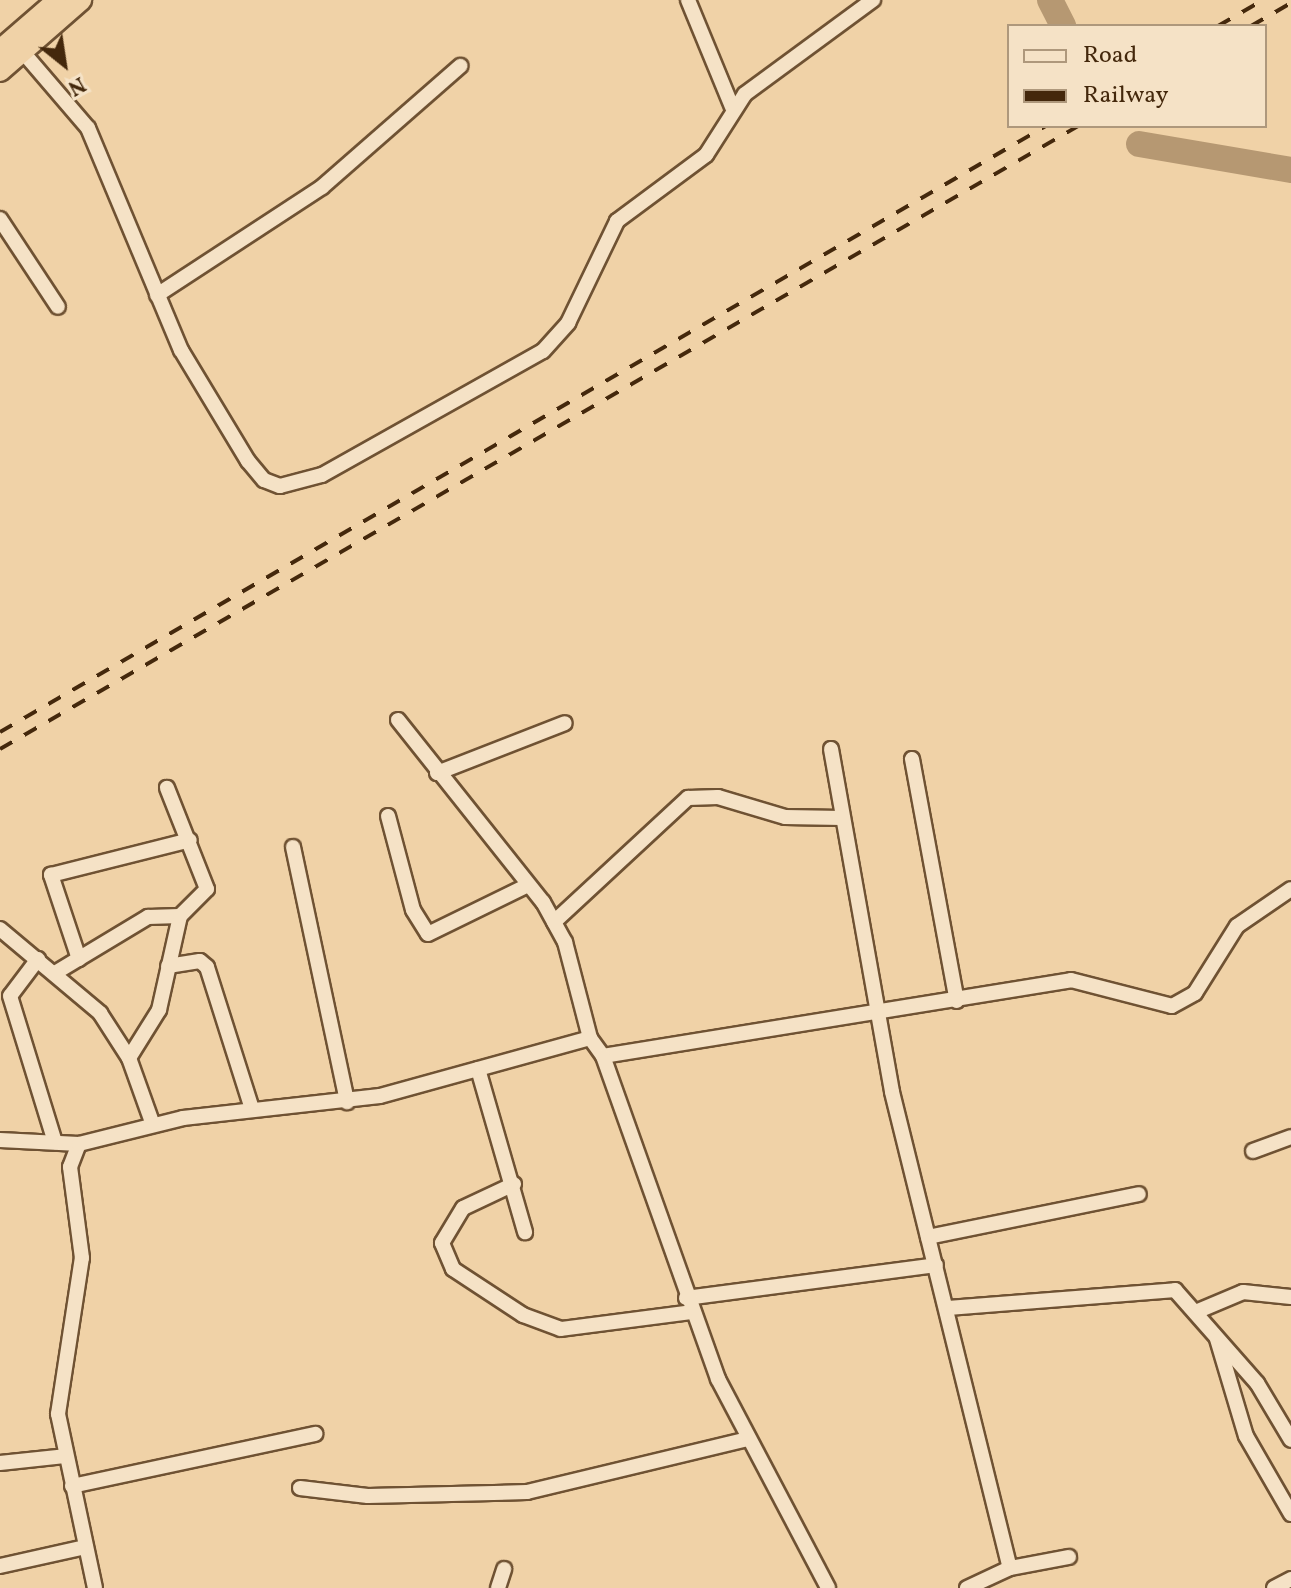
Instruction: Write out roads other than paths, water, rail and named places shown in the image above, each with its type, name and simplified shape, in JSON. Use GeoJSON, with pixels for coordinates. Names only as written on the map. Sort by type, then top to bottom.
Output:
{"type":"FeatureCollection","features":[{"type":"Feature","properties":{"kind":"highway"},"geometry":{"type":"LineString","coordinates":[[0,71],[81,0]]}},
{"type":"Feature","properties":{"kind":"highway"},"geometry":{"type":"LineString","coordinates":[[0,50],[51,2]]}},
{"type":"Feature","properties":{"kind":"street"},"geometry":{"type":"LineString","coordinates":[[688,0],[732,107]]}},
{"type":"Feature","properties":{"kind":"street"},"geometry":{"type":"LineString","coordinates":[[22,51],[88,128],[157,295],[248,461],[264,480],[300,484],[543,351],[568,323],[617,221],[706,155],[732,107],[873,0]]}},
{"type":"Feature","properties":{"kind":"street"},"geometry":{"type":"LineString","coordinates":[[157,295],[322,187],[460,66]]}},
{"type":"Feature","properties":{"kind":"street"},"geometry":{"type":"LineString","coordinates":[[0,219],[58,307]]}},
{"type":"Feature","properties":{"kind":"street"},"geometry":{"type":"LineString","coordinates":[[398,720],[554,922],[590,1038],[603,1056],[689,1305],[747,1439],[828,1588]]}},
{"type":"Feature","properties":{"kind":"street"},"geometry":{"type":"LineString","coordinates":[[437,773],[565,723]]}},
{"type":"Feature","properties":{"kind":"street"},"geometry":{"type":"LineString","coordinates":[[831,749],[878,1017],[928,1237],[1010,1568]]}},
{"type":"Feature","properties":{"kind":"street"},"geometry":{"type":"LineString","coordinates":[[912,759],[957,1001]]}},
{"type":"Feature","properties":{"kind":"street"},"geometry":{"type":"LineString","coordinates":[[129,1058],[159,1010],[180,916],[207,889],[167,788]]}},
{"type":"Feature","properties":{"kind":"street"},"geometry":{"type":"LineString","coordinates":[[554,922],[688,798],[718,797],[785,817],[842,818]]}},
{"type":"Feature","properties":{"kind":"street"},"geometry":{"type":"LineString","coordinates":[[388,816],[413,910],[428,934],[528,885]]}},
{"type":"Feature","properties":{"kind":"street"},"geometry":{"type":"LineString","coordinates":[[79,959],[51,875],[190,840]]}},
{"type":"Feature","properties":{"kind":"street"},"geometry":{"type":"LineString","coordinates":[[293,847],[347,1102]]}},
{"type":"Feature","properties":{"kind":"street"},"geometry":{"type":"LineString","coordinates":[[603,1056],[726,1030],[878,1017],[1071,980],[1172,1006],[1195,993],[1237,926],[1291,889]]}},
{"type":"Feature","properties":{"kind":"street"},"geometry":{"type":"LineString","coordinates":[[55,973],[148,917],[180,916]]}},
{"type":"Feature","properties":{"kind":"street"},"geometry":{"type":"LineString","coordinates":[[0,929],[100,1013],[129,1058],[153,1125]]}},
{"type":"Feature","properties":{"kind":"street"},"geometry":{"type":"LineString","coordinates":[[38,959],[10,996],[55,1142]]}},
{"type":"Feature","properties":{"kind":"street"},"geometry":{"type":"LineString","coordinates":[[168,966],[200,961],[207,967],[252,1109]]}},
{"type":"Feature","properties":{"kind":"street"},"geometry":{"type":"LineString","coordinates":[[0,1140],[79,1144],[153,1125],[252,1109],[347,1102],[590,1038]]}},
{"type":"Feature","properties":{"kind":"street"},"geometry":{"type":"LineString","coordinates":[[478,1069],[514,1184],[525,1232]]}},
{"type":"Feature","properties":{"kind":"street"},"geometry":{"type":"LineString","coordinates":[[1253,1151],[1291,1137]]}},
{"type":"Feature","properties":{"kind":"street"},"geometry":{"type":"LineString","coordinates":[[79,1144],[70,1167],[82,1258],[59,1385],[65,1456],[95,1588]]}},
{"type":"Feature","properties":{"kind":"street"},"geometry":{"type":"LineString","coordinates":[[514,1184],[475,1199],[455,1219],[442,1243],[453,1269],[523,1315],[561,1329],[936,1265]]}},
{"type":"Feature","properties":{"kind":"street"},"geometry":{"type":"LineString","coordinates":[[928,1237],[1139,1194]]}},
{"type":"Feature","properties":{"kind":"street"},"geometry":{"type":"LineString","coordinates":[[948,1308],[1156,1287],[1175,1290],[1216,1333],[1291,1440]]}},
{"type":"Feature","properties":{"kind":"street"},"geometry":{"type":"LineString","coordinates":[[1198,1311],[1243,1292],[1291,1297]]}},
{"type":"Feature","properties":{"kind":"street"},"geometry":{"type":"LineString","coordinates":[[1216,1333],[1246,1436],[1291,1514]]}},
{"type":"Feature","properties":{"kind":"street"},"geometry":{"type":"LineString","coordinates":[[72,1486],[315,1434]]}},
{"type":"Feature","properties":{"kind":"street"},"geometry":{"type":"LineString","coordinates":[[300,1488],[368,1496],[527,1492],[747,1439]]}},
{"type":"Feature","properties":{"kind":"street"},"geometry":{"type":"LineString","coordinates":[[0,1463],[65,1456]]}},
{"type":"Feature","properties":{"kind":"street"},"geometry":{"type":"LineString","coordinates":[[0,1566],[86,1547]]}},
{"type":"Feature","properties":{"kind":"street"},"geometry":{"type":"LineString","coordinates":[[967,1588],[1010,1568],[1069,1557]]}},
{"type":"Feature","properties":{"kind":"street"},"geometry":{"type":"LineString","coordinates":[[498,1588],[504,1569]]}},
{"type":"Feature","properties":{"kind":"street"},"geometry":{"type":"LineString","coordinates":[[1274,1588],[1291,1579]]}},
{"type":"Feature","properties":{"kind":"waterway"},"geometry":{"type":"LineString","coordinates":[[1050,0],[1062,24]]}},
{"type":"Feature","properties":{"kind":"waterway"},"geometry":{"type":"LineString","coordinates":[[1139,144],[1291,170]]}},
{"type":"Feature","properties":{"kind":"railway"},"geometry":{"type":"LineString","coordinates":[[1221,24],[1263,0]]}},
{"type":"Feature","properties":{"kind":"railway"},"geometry":{"type":"LineString","coordinates":[[1254,24],[1291,3]]}},
{"type":"Feature","properties":{"kind":"railway"},"geometry":{"type":"LineString","coordinates":[[0,732],[1043,128]]}},
{"type":"Feature","properties":{"kind":"railway"},"geometry":{"type":"LineString","coordinates":[[0,749],[1075,128]]}}]}
